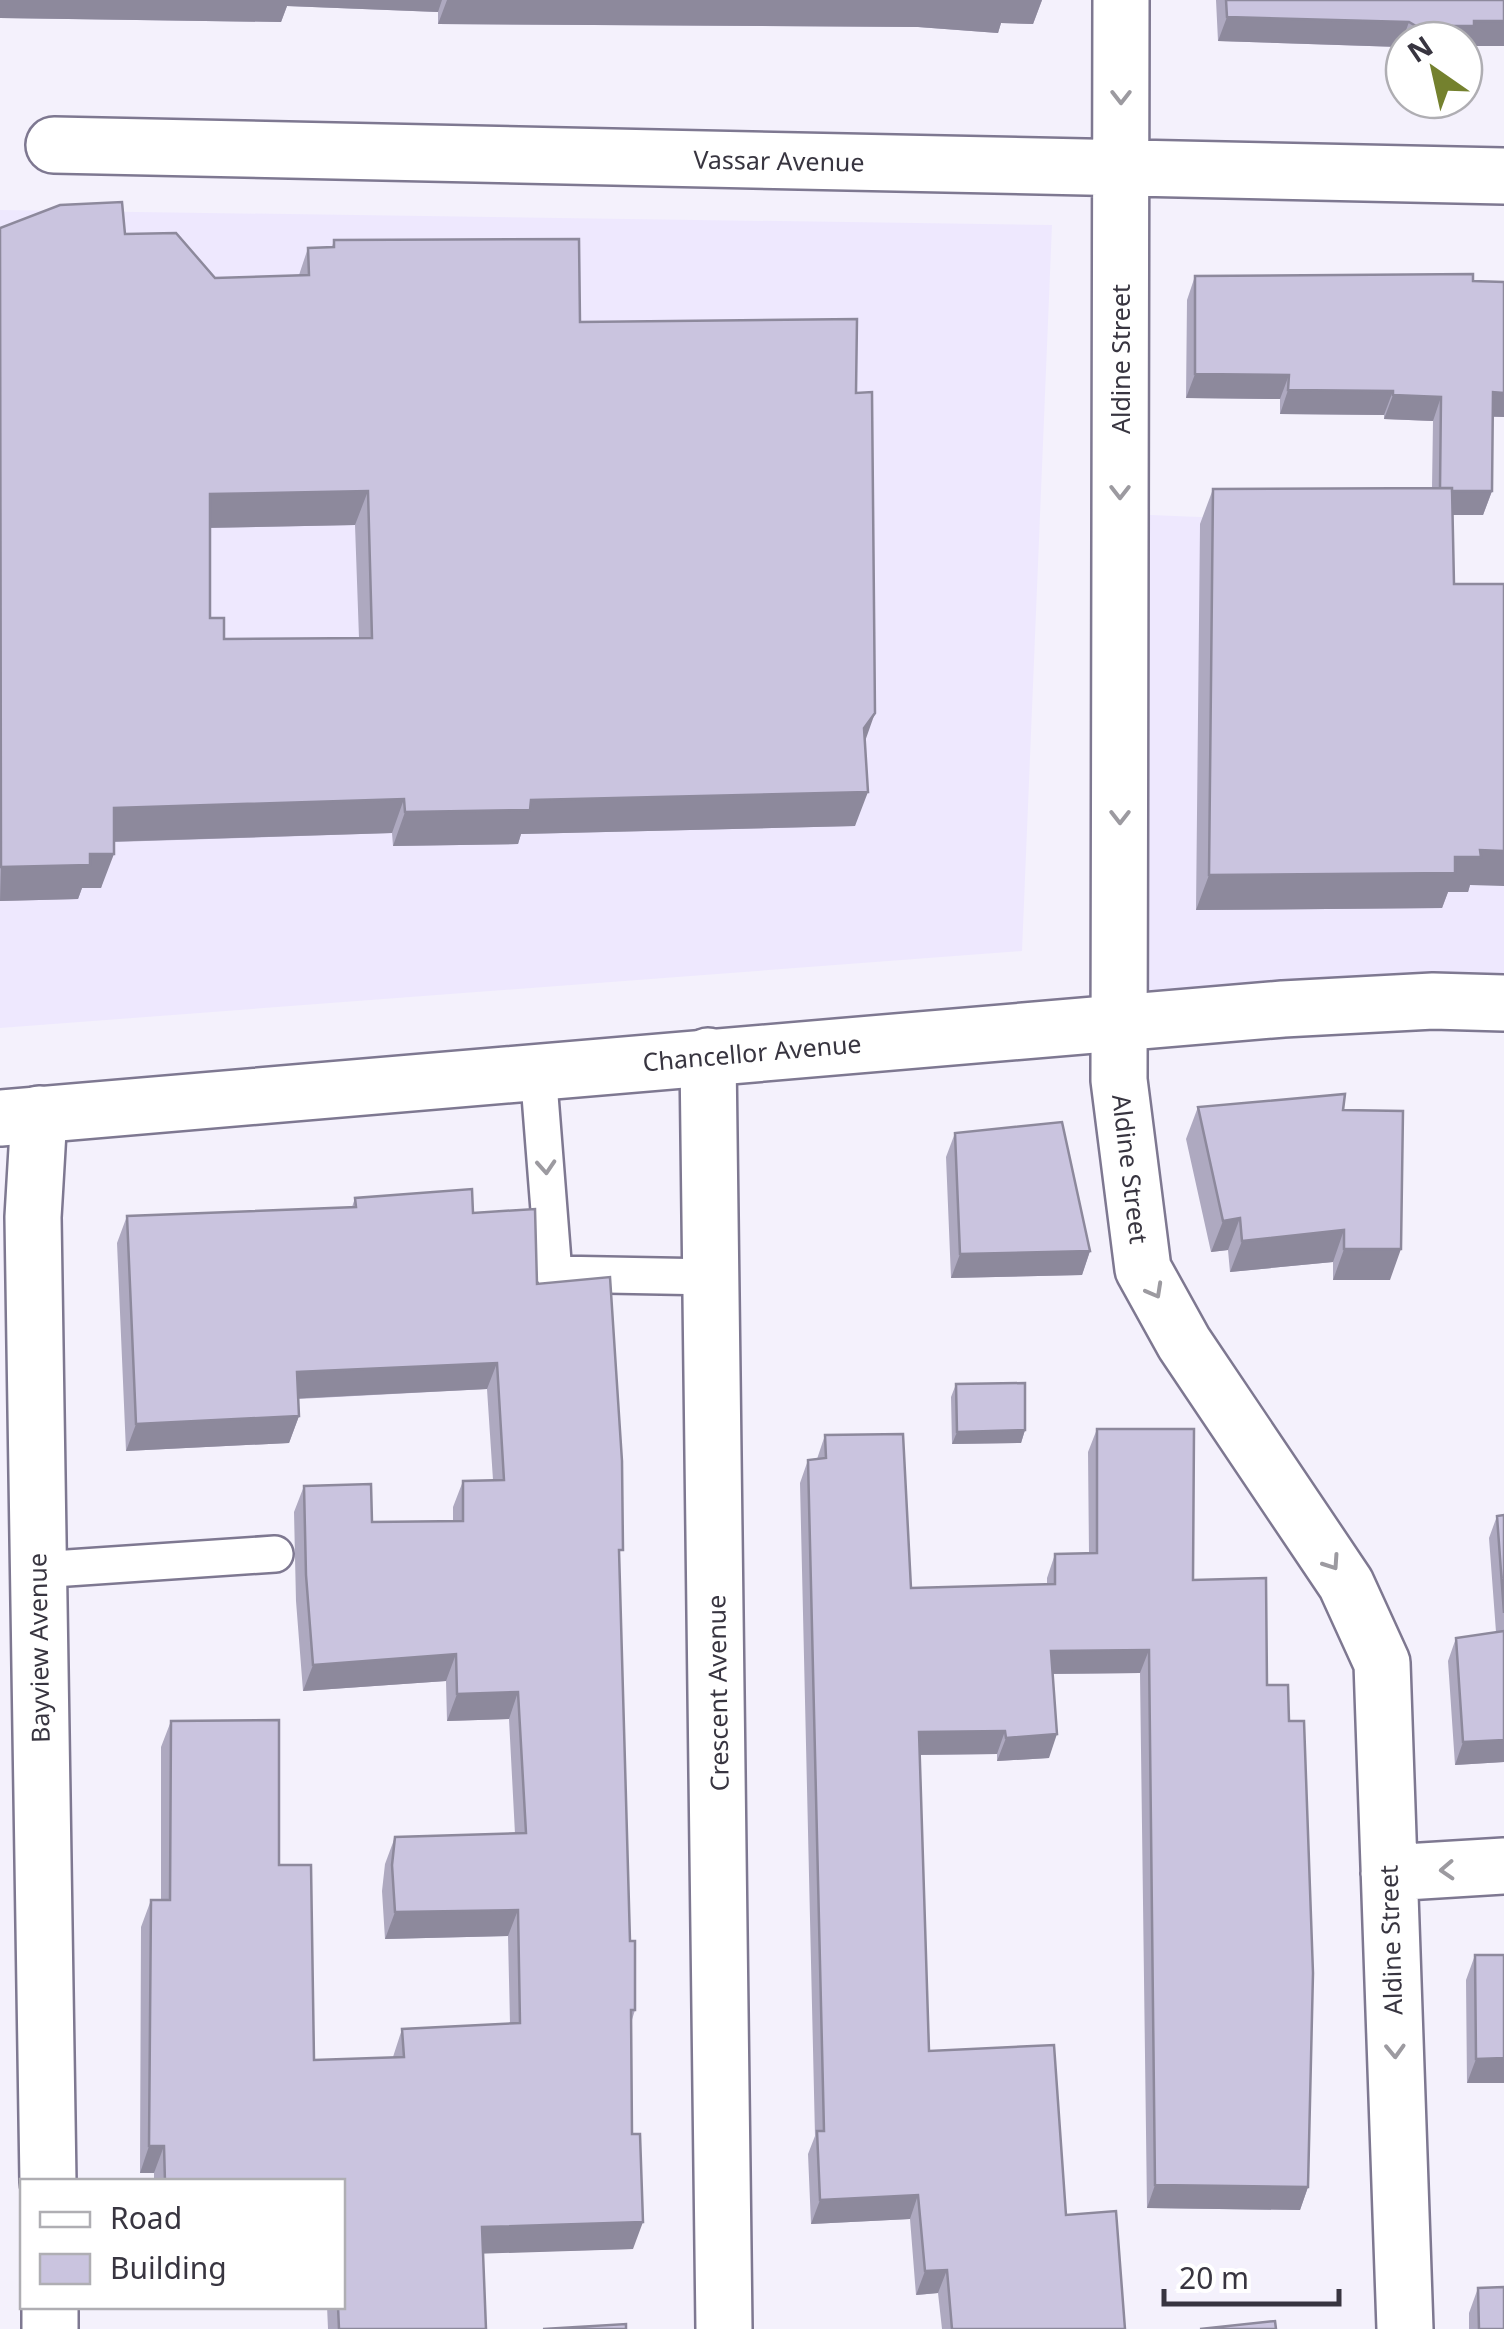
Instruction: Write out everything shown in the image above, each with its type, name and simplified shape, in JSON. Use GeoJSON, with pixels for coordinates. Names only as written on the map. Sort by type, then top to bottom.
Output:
{"type":"FeatureCollection","features":[{"type":"Feature","properties":{"kind":"street","name":"Aldine Street"},"geometry":{"type":"LineString","coordinates":[[1121,0],[1119,1080],[1143,1269],[1184,1343],[1346,1584],[1382,1663],[1405,2329]]}},
{"type":"Feature","properties":{"kind":"street","name":"Vassar Avenue"},"geometry":{"type":"LineString","coordinates":[[54,144],[1504,176]]}},
{"type":"Feature","properties":{"kind":"street","name":"Chancellor Avenue"},"geometry":{"type":"LineString","coordinates":[[20,1116],[1119,1023],[1433,1001],[1504,1003]]}},
{"type":"Feature","properties":{"kind":"street","name":"Crescent Avenue"},"geometry":{"type":"LineString","coordinates":[[708,1056],[714,1277],[724,2329]]}},
{"type":"Feature","properties":{"kind":"street","name":"Bayview Avenue"},"geometry":{"type":"LineString","coordinates":[[20,1116],[33,1216],[48,2179]]}},
{"type":"Feature","properties":{"kind":"street"},"geometry":{"type":"LineString","coordinates":[[1389,1872],[1504,1866]]}},
{"type":"Feature","properties":{"kind":"lane"},"geometry":{"type":"LineString","coordinates":[[538,1070],[554,1274],[714,1277]]}},
{"type":"Feature","properties":{"kind":"lane"},"geometry":{"type":"LineString","coordinates":[[38,1570],[275,1554]]}},
{"type":"Feature","properties":{"kind":"shaded area"},"geometry":{"type":"Polygon","coordinates":[[[0,210],[1052,225],[1022,951],[0,1028],[0,210]]]}},
{"type":"Feature","properties":{"kind":"shaded area"},"geometry":{"type":"Polygon","coordinates":[[[1127,514],[1446,527],[1449,586],[1504,589],[1504,1002],[1119,1023],[1127,514]]]}},
{"type":"Feature","properties":{"kind":"building"},"geometry":{"type":"Polygon","coordinates":[[[1226,0],[1504,0],[1504,21],[1227,17],[1226,0]]]}},
{"type":"Feature","properties":{"kind":"building"},"geometry":{"type":"Polygon","coordinates":[[[122,202],[125,234],[176,233],[215,278],[309,275],[308,248],[334,247],[334,240],[579,239],[580,322],[857,319],[856,393],[872,392],[875,713],[864,728],[868,792],[531,800],[530,810],[405,812],[404,799],[114,808],[114,854],[90,854],[90,865],[1,867],[0,228],[60,205],[122,202]],[[368,491],[210,494],[210,618],[224,618],[224,639],[372,638],[368,491]]]}},
{"type":"Feature","properties":{"kind":"building"},"geometry":{"type":"Polygon","coordinates":[[[1473,274],[1473,281],[1504,282],[1504,393],[1493,392],[1492,491],[1440,488],[1441,397],[1393,395],[1393,391],[1288,390],[1289,375],[1195,374],[1195,276],[1473,274]]]}},
{"type":"Feature","properties":{"kind":"building"},"geometry":{"type":"Polygon","coordinates":[[[1452,488],[1454,584],[1504,584],[1504,851],[1480,850],[1481,857],[1455,857],[1455,873],[1209,875],[1213,489],[1452,488]]]}},
{"type":"Feature","properties":{"kind":"building"},"geometry":{"type":"Polygon","coordinates":[[[1345,1094],[1343,1110],[1403,1111],[1401,1249],[1344,1249],[1344,1230],[1242,1241],[1240,1218],[1223,1221],[1198,1107],[1345,1094]]]}},
{"type":"Feature","properties":{"kind":"building"},"geometry":{"type":"Polygon","coordinates":[[[1062,1122],[1090,1251],[960,1254],[955,1133],[1062,1122]]]}},
{"type":"Feature","properties":{"kind":"building"},"geometry":{"type":"Polygon","coordinates":[[[472,1189],[473,1213],[535,1209],[537,1284],[610,1277],[622,1461],[623,1550],[619,1550],[630,1941],[635,1941],[632,2134],[640,2134],[643,2222],[482,2227],[486,2329],[339,2329],[338,2309],[345,2309],[345,2179],[165,2179],[164,2146],[149,2146],[151,1900],[170,1900],[171,1721],[279,1720],[279,1865],[311,1865],[314,2060],[404,2057],[402,2029],[520,2023],[518,1910],[395,1912],[392,1865],[395,1837],[526,1833],[518,1692],[457,1694],[456,1654],[313,1665],[306,1575],[304,1486],[371,1484],[372,1522],[463,1521],[463,1481],[504,1480],[497,1363],[297,1372],[299,1416],[136,1424],[127,1216],[356,1207],[355,1198],[472,1189]]]}},
{"type":"Feature","properties":{"kind":"building"},"geometry":{"type":"Polygon","coordinates":[[[1025,1383],[1025,1430],[957,1432],[956,1384],[1025,1383]]]}},
{"type":"Feature","properties":{"kind":"building"},"geometry":{"type":"Polygon","coordinates":[[[1097,1429],[1194,1429],[1193,1580],[1266,1578],[1267,1685],[1288,1685],[1289,1721],[1304,1721],[1313,1973],[1308,2187],[1155,2185],[1149,1650],[1051,1651],[1057,1734],[1006,1738],[1005,1731],[919,1732],[929,2051],[1054,2045],[1066,2215],[1116,2211],[1125,2329],[952,2329],[947,2270],[925,2271],[918,2195],[820,2200],[817,2131],[824,2131],[808,1460],[826,1458],[825,1435],[903,1434],[911,1588],[1055,1584],[1055,1554],[1097,1553],[1097,1429]]]}},
{"type":"Feature","properties":{"kind":"building"},"geometry":{"type":"Polygon","coordinates":[[[1504,1515],[1504,1613],[1497,1516],[1504,1515]]]}},
{"type":"Feature","properties":{"kind":"building"},"geometry":{"type":"Polygon","coordinates":[[[1504,1631],[1504,1740],[1463,1742],[1456,1638],[1504,1631]]]}},
{"type":"Feature","properties":{"kind":"building"},"geometry":{"type":"Polygon","coordinates":[[[1475,1955],[1504,1955],[1504,2058],[1476,2059],[1475,1955]]]}},
{"type":"Feature","properties":{"kind":"building"},"geometry":{"type":"Polygon","coordinates":[[[1504,2287],[1504,2329],[1479,2329],[1478,2288],[1504,2287]]]}},
{"type":"Feature","properties":{"kind":"building"},"geometry":{"type":"Polygon","coordinates":[[[1275,2321],[1276,2329],[1200,2329],[1275,2321]]]}},
{"type":"Feature","properties":{"kind":"building"},"geometry":{"type":"Polygon","coordinates":[[[626,2324],[626,2329],[543,2329],[626,2324]]]}}]}
